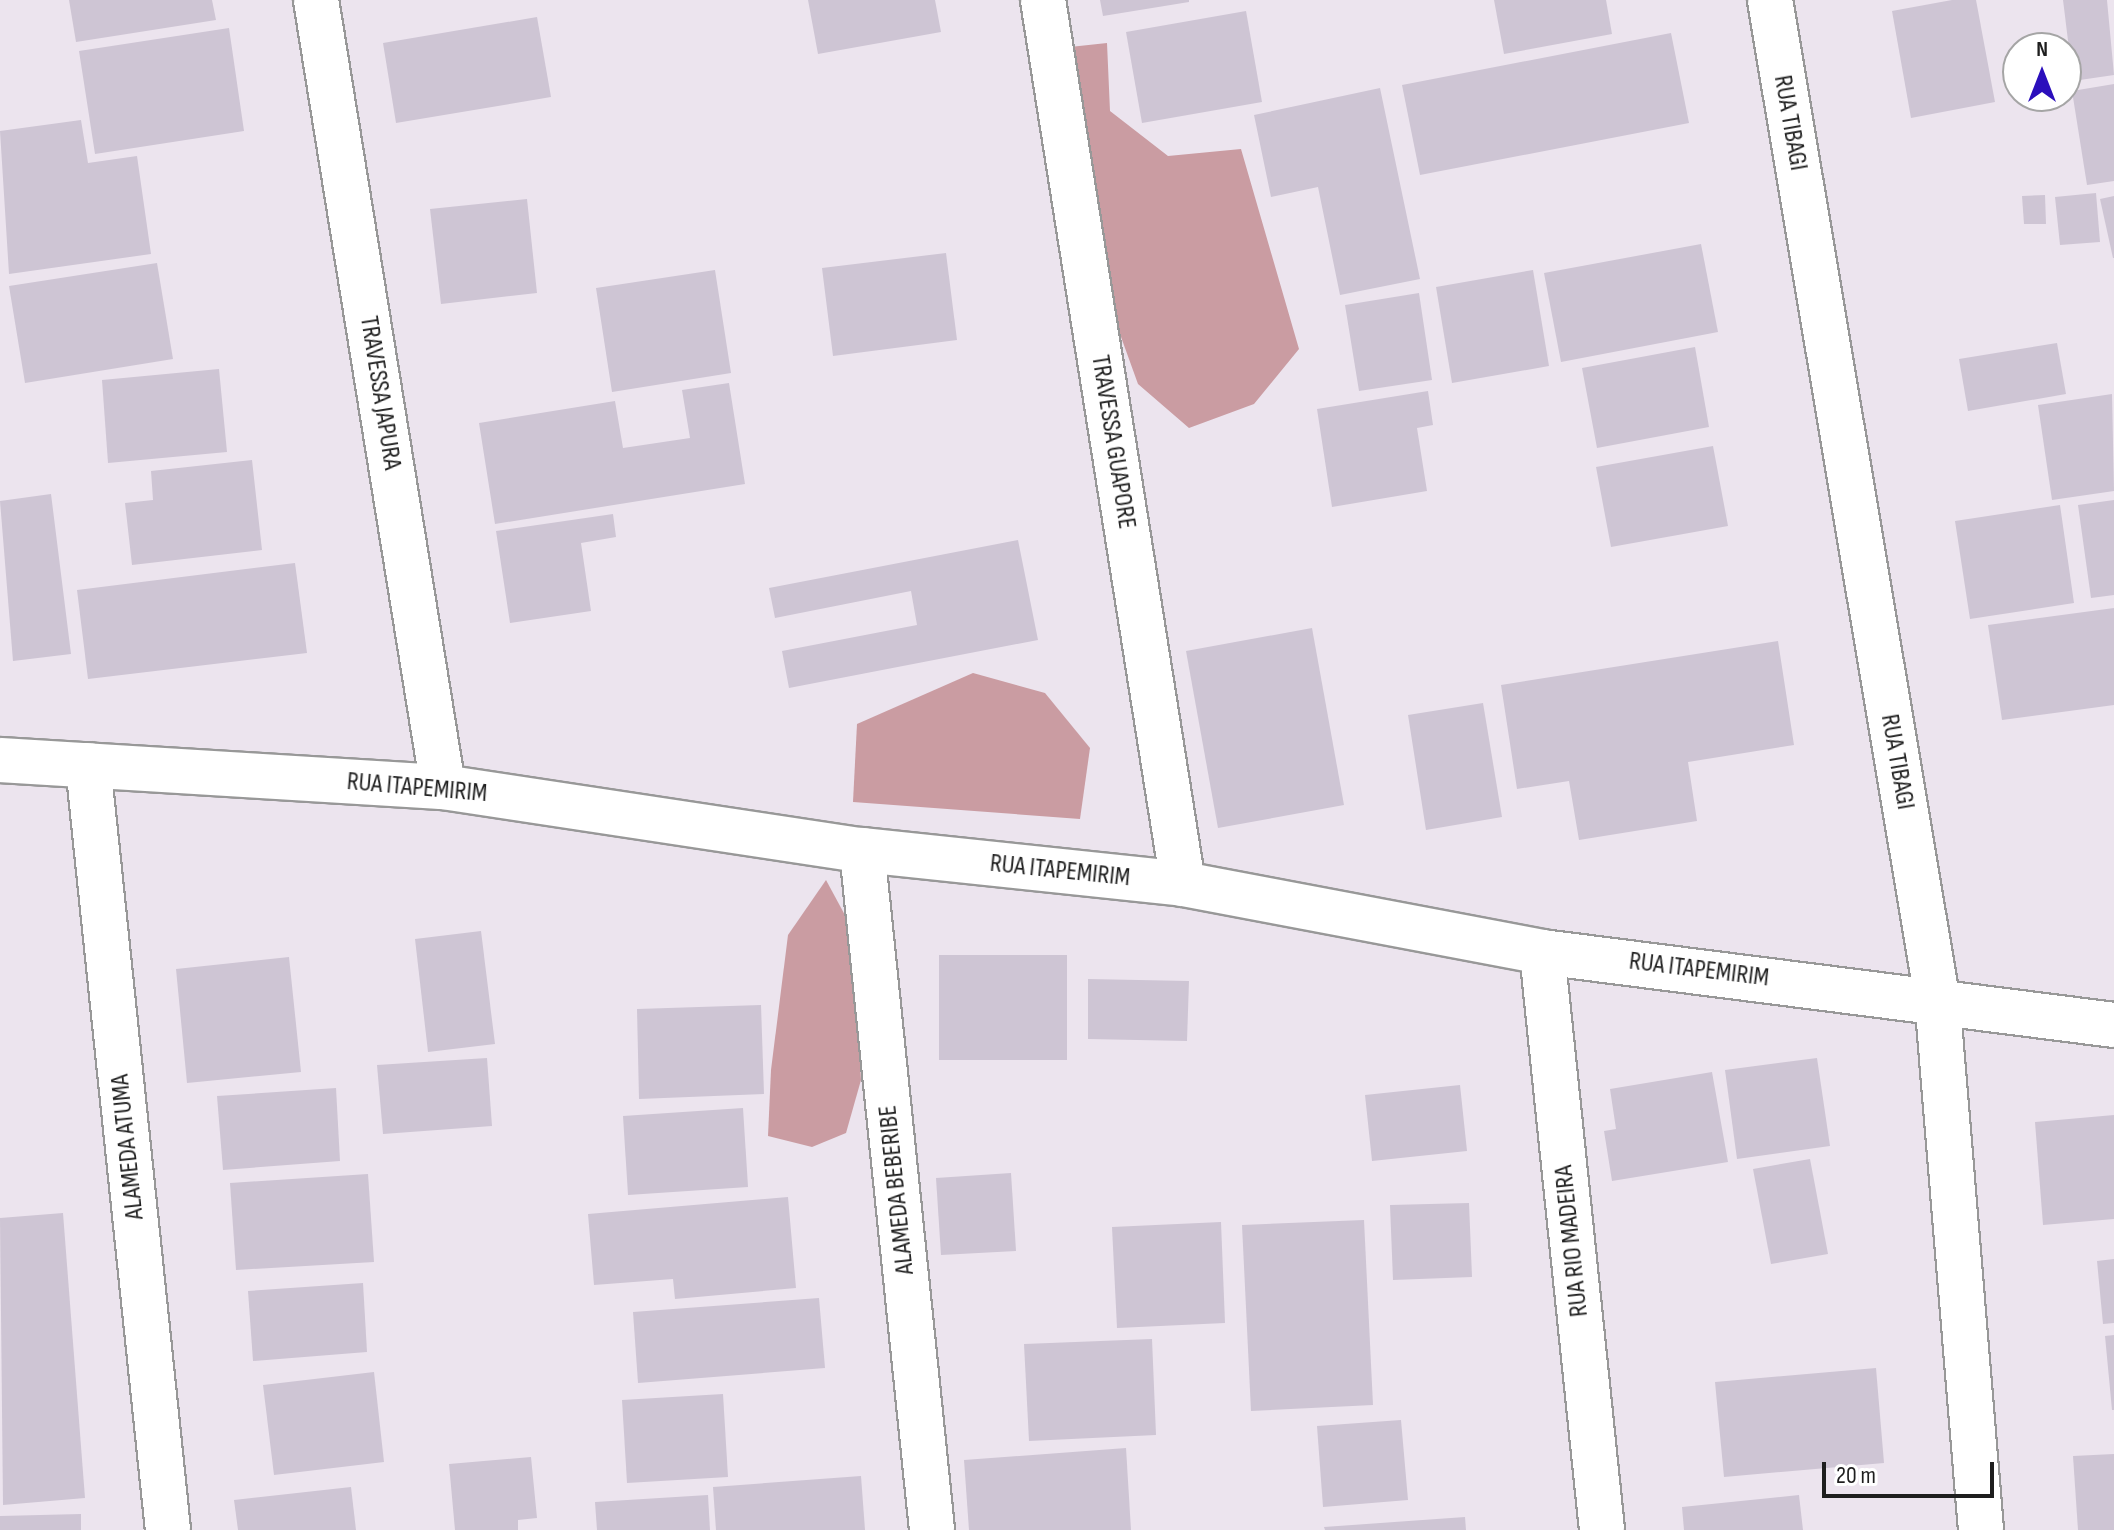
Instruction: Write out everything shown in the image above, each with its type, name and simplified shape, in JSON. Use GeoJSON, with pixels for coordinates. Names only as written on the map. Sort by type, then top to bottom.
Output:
{"type":"FeatureCollection","features":[{"type":"Feature","properties":{"kind":"street","name":"TRAVESSA JAPURA"},"geometry":{"type":"LineString","coordinates":[[316,0],[443,787]]}},
{"type":"Feature","properties":{"kind":"street","name":"TRAVESSA GUAPORE"},"geometry":{"type":"LineString","coordinates":[[1043,0],[1183,884]]}},
{"type":"Feature","properties":{"kind":"street","name":"RUA TIBAGI"},"geometry":{"type":"LineString","coordinates":[[1770,0],[1937,998],[1981,1530]]}},
{"type":"Feature","properties":{"kind":"street","name":"RUA ITAPEMIRIM"},"geometry":{"type":"LineString","coordinates":[[0,760],[443,787],[862,850],[1183,884],[1542,952],[1937,998],[2114,1025]]}},
{"type":"Feature","properties":{"kind":"street","name":"ALAMEDA ATUMA"},"geometry":{"type":"LineString","coordinates":[[88,765],[168,1530]]}},
{"type":"Feature","properties":{"kind":"street","name":"ALAMEDA BEBERIBE"},"geometry":{"type":"LineString","coordinates":[[862,850],[932,1530]]}},
{"type":"Feature","properties":{"kind":"street","name":"RUA RIO MADEIRA"},"geometry":{"type":"LineString","coordinates":[[1542,952],[1602,1530]]}},
{"type":"Feature","properties":{"kind":"shaded area"},"geometry":{"type":"Polygon","coordinates":[[[1107,43],[1110,111],[1168,156],[1241,149],[1299,349],[1254,404],[1189,428],[1138,384],[1042,118],[1042,50],[1107,43]]]}},
{"type":"Feature","properties":{"kind":"shaded area"},"geometry":{"type":"Polygon","coordinates":[[[973,673],[1045,693],[1090,748],[1080,819],[853,802],[857,724],[973,673]]]}},
{"type":"Feature","properties":{"kind":"shaded area"},"geometry":{"type":"Polygon","coordinates":[[[826,880],[853,930],[861,1080],[846,1133],[812,1147],[768,1136],[771,1070],[788,935],[826,880]]]}},
{"type":"Feature","properties":{"kind":"building"},"geometry":{"type":"Polygon","coordinates":[[[69,0],[212,0],[216,20],[76,42],[69,0]]]}},
{"type":"Feature","properties":{"kind":"building"},"geometry":{"type":"Polygon","coordinates":[[[808,0],[935,0],[941,32],[818,54],[808,0]]]}},
{"type":"Feature","properties":{"kind":"building"},"geometry":{"type":"Polygon","coordinates":[[[1100,0],[1189,0],[1189,2],[1103,16],[1100,0]]]}},
{"type":"Feature","properties":{"kind":"building"},"geometry":{"type":"Polygon","coordinates":[[[1494,0],[1606,0],[1612,34],[1504,54],[1494,0]]]}},
{"type":"Feature","properties":{"kind":"building"},"geometry":{"type":"Polygon","coordinates":[[[1952,0],[1976,0],[1995,102],[1911,118],[1892,11],[1952,0]]]}},
{"type":"Feature","properties":{"kind":"building"},"geometry":{"type":"Polygon","coordinates":[[[2063,0],[2107,0],[2114,75],[2082,80],[2082,32],[2067,32],[2063,0]]]}},
{"type":"Feature","properties":{"kind":"building"},"geometry":{"type":"Polygon","coordinates":[[[1246,11],[1262,102],[1142,123],[1126,32],[1246,11]]]}},
{"type":"Feature","properties":{"kind":"building"},"geometry":{"type":"Polygon","coordinates":[[[537,17],[551,97],[396,123],[383,43],[537,17]]]}},
{"type":"Feature","properties":{"kind":"building"},"geometry":{"type":"Polygon","coordinates":[[[229,28],[244,131],[95,154],[79,51],[229,28]]]}},
{"type":"Feature","properties":{"kind":"building"},"geometry":{"type":"Polygon","coordinates":[[[1671,33],[1689,123],[1420,175],[1402,85],[1671,33]]]}},
{"type":"Feature","properties":{"kind":"building"},"geometry":{"type":"Polygon","coordinates":[[[2114,84],[2114,181],[2087,185],[2075,112],[2082,112],[2082,89],[2114,84]]]}},
{"type":"Feature","properties":{"kind":"building"},"geometry":{"type":"Polygon","coordinates":[[[1380,88],[1420,279],[1340,295],[1318,187],[1271,197],[1254,115],[1380,88]]]}},
{"type":"Feature","properties":{"kind":"building"},"geometry":{"type":"Polygon","coordinates":[[[81,120],[88,163],[137,156],[151,254],[9,274],[0,131],[81,120]]]}},
{"type":"Feature","properties":{"kind":"building"},"geometry":{"type":"Polygon","coordinates":[[[2096,193],[2100,242],[2060,245],[2055,197],[2096,193]]]}},
{"type":"Feature","properties":{"kind":"building"},"geometry":{"type":"Polygon","coordinates":[[[2045,195],[2046,224],[2024,224],[2022,196],[2045,195]]]}},
{"type":"Feature","properties":{"kind":"building"},"geometry":{"type":"Polygon","coordinates":[[[2114,196],[2114,258],[2113,258],[2100,199],[2114,196]]]}},
{"type":"Feature","properties":{"kind":"building"},"geometry":{"type":"Polygon","coordinates":[[[527,199],[537,293],[441,304],[430,209],[527,199]]]}},
{"type":"Feature","properties":{"kind":"building"},"geometry":{"type":"Polygon","coordinates":[[[1701,244],[1718,332],[1561,362],[1544,273],[1701,244]]]}},
{"type":"Feature","properties":{"kind":"building"},"geometry":{"type":"Polygon","coordinates":[[[946,253],[957,340],[833,356],[822,268],[946,253]]]}},
{"type":"Feature","properties":{"kind":"building"},"geometry":{"type":"Polygon","coordinates":[[[157,263],[173,359],[25,383],[9,286],[157,263]]]}},
{"type":"Feature","properties":{"kind":"building"},"geometry":{"type":"Polygon","coordinates":[[[715,270],[731,373],[612,392],[596,288],[715,270]]]}},
{"type":"Feature","properties":{"kind":"building"},"geometry":{"type":"Polygon","coordinates":[[[1533,270],[1549,366],[1452,383],[1436,287],[1533,270]]]}},
{"type":"Feature","properties":{"kind":"building"},"geometry":{"type":"Polygon","coordinates":[[[1419,293],[1432,380],[1359,391],[1345,305],[1419,293]]]}},
{"type":"Feature","properties":{"kind":"building"},"geometry":{"type":"Polygon","coordinates":[[[2057,343],[2066,394],[1968,411],[1959,359],[2057,343]]]}},
{"type":"Feature","properties":{"kind":"building"},"geometry":{"type":"Polygon","coordinates":[[[1695,347],[1709,427],[1597,448],[1582,368],[1695,347]]]}},
{"type":"Feature","properties":{"kind":"building"},"geometry":{"type":"Polygon","coordinates":[[[219,369],[227,452],[108,463],[102,380],[219,369]]]}},
{"type":"Feature","properties":{"kind":"building"},"geometry":{"type":"Polygon","coordinates":[[[729,383],[745,484],[495,524],[479,423],[615,401],[623,448],[690,438],[682,390],[729,383]]]}},
{"type":"Feature","properties":{"kind":"building"},"geometry":{"type":"Polygon","coordinates":[[[1428,391],[1433,425],[1417,428],[1427,491],[1332,507],[1317,409],[1428,391]]]}},
{"type":"Feature","properties":{"kind":"building"},"geometry":{"type":"Polygon","coordinates":[[[2112,394],[2114,491],[2052,500],[2038,405],[2112,394]]]}},
{"type":"Feature","properties":{"kind":"building"},"geometry":{"type":"Polygon","coordinates":[[[1713,446],[1728,526],[1611,547],[1596,467],[1713,446]]]}},
{"type":"Feature","properties":{"kind":"building"},"geometry":{"type":"Polygon","coordinates":[[[252,460],[262,550],[132,565],[125,503],[153,500],[151,471],[252,460]]]}},
{"type":"Feature","properties":{"kind":"building"},"geometry":{"type":"Polygon","coordinates":[[[51,494],[71,654],[13,661],[0,501],[51,494]]]}},
{"type":"Feature","properties":{"kind":"building"},"geometry":{"type":"Polygon","coordinates":[[[2114,500],[2114,595],[2091,598],[2078,505],[2114,500]]]}},
{"type":"Feature","properties":{"kind":"building"},"geometry":{"type":"Polygon","coordinates":[[[2060,505],[2074,603],[1970,619],[1955,521],[2060,505]]]}},
{"type":"Feature","properties":{"kind":"building"},"geometry":{"type":"Polygon","coordinates":[[[613,514],[616,537],[581,543],[591,611],[510,623],[496,531],[613,514]]]}},
{"type":"Feature","properties":{"kind":"building"},"geometry":{"type":"Polygon","coordinates":[[[1018,540],[1038,640],[789,688],[782,651],[917,625],[911,591],[775,618],[769,588],[1018,540]]]}},
{"type":"Feature","properties":{"kind":"building"},"geometry":{"type":"Polygon","coordinates":[[[295,563],[307,653],[88,679],[77,590],[295,563]]]}},
{"type":"Feature","properties":{"kind":"building"},"geometry":{"type":"Polygon","coordinates":[[[2114,608],[2114,705],[2002,720],[1988,625],[2114,608]]]}},
{"type":"Feature","properties":{"kind":"building"},"geometry":{"type":"Polygon","coordinates":[[[1312,628],[1344,805],[1218,828],[1186,651],[1312,628]]]}},
{"type":"Feature","properties":{"kind":"building"},"geometry":{"type":"Polygon","coordinates":[[[1778,641],[1794,745],[1688,762],[1697,821],[1579,840],[1569,781],[1517,789],[1501,685],[1778,641]]]}},
{"type":"Feature","properties":{"kind":"building"},"geometry":{"type":"Polygon","coordinates":[[[1483,703],[1502,817],[1426,830],[1408,715],[1483,703]]]}},
{"type":"Feature","properties":{"kind":"building"},"geometry":{"type":"Polygon","coordinates":[[[481,931],[495,1044],[428,1052],[415,939],[481,931]]]}},
{"type":"Feature","properties":{"kind":"building"},"geometry":{"type":"Polygon","coordinates":[[[939,955],[1067,955],[1067,1060],[939,1060],[939,955]]]}},
{"type":"Feature","properties":{"kind":"building"},"geometry":{"type":"Polygon","coordinates":[[[289,957],[301,1072],[187,1083],[176,969],[289,957]]]}},
{"type":"Feature","properties":{"kind":"building"},"geometry":{"type":"Polygon","coordinates":[[[1088,979],[1189,981],[1187,1041],[1088,1039],[1088,979]]]}},
{"type":"Feature","properties":{"kind":"building"},"geometry":{"type":"Polygon","coordinates":[[[761,1005],[764,1094],[639,1099],[637,1009],[761,1005]]]}},
{"type":"Feature","properties":{"kind":"building"},"geometry":{"type":"Polygon","coordinates":[[[487,1058],[492,1126],[383,1134],[377,1065],[487,1058]]]}},
{"type":"Feature","properties":{"kind":"building"},"geometry":{"type":"Polygon","coordinates":[[[1817,1058],[1830,1146],[1737,1159],[1725,1070],[1817,1058]]]}},
{"type":"Feature","properties":{"kind":"building"},"geometry":{"type":"Polygon","coordinates":[[[1712,1072],[1728,1162],[1612,1181],[1604,1131],[1616,1129],[1610,1089],[1712,1072]]]}},
{"type":"Feature","properties":{"kind":"building"},"geometry":{"type":"Polygon","coordinates":[[[1460,1085],[1467,1151],[1372,1161],[1365,1095],[1460,1085]]]}},
{"type":"Feature","properties":{"kind":"building"},"geometry":{"type":"Polygon","coordinates":[[[336,1088],[340,1161],[223,1170],[217,1096],[336,1088]]]}},
{"type":"Feature","properties":{"kind":"building"},"geometry":{"type":"Polygon","coordinates":[[[743,1108],[748,1187],[628,1195],[623,1116],[743,1108]]]}},
{"type":"Feature","properties":{"kind":"building"},"geometry":{"type":"Polygon","coordinates":[[[2114,1115],[2114,1219],[2043,1225],[2035,1122],[2114,1115]]]}},
{"type":"Feature","properties":{"kind":"building"},"geometry":{"type":"Polygon","coordinates":[[[1810,1159],[1828,1254],[1771,1264],[1753,1169],[1810,1159]]]}},
{"type":"Feature","properties":{"kind":"building"},"geometry":{"type":"Polygon","coordinates":[[[1011,1173],[1016,1251],[941,1255],[936,1178],[1011,1173]]]}},
{"type":"Feature","properties":{"kind":"building"},"geometry":{"type":"Polygon","coordinates":[[[368,1174],[374,1262],[236,1270],[230,1183],[368,1174]]]}},
{"type":"Feature","properties":{"kind":"building"},"geometry":{"type":"Polygon","coordinates":[[[788,1197],[796,1288],[675,1299],[673,1279],[594,1285],[588,1214],[788,1197]]]}},
{"type":"Feature","properties":{"kind":"building"},"geometry":{"type":"Polygon","coordinates":[[[1469,1203],[1472,1277],[1393,1280],[1390,1205],[1469,1203]]]}},
{"type":"Feature","properties":{"kind":"building"},"geometry":{"type":"Polygon","coordinates":[[[63,1213],[85,1498],[3,1505],[0,1218],[63,1213]]]}},
{"type":"Feature","properties":{"kind":"building"},"geometry":{"type":"Polygon","coordinates":[[[1364,1220],[1373,1405],[1251,1411],[1242,1225],[1364,1220]]]}},
{"type":"Feature","properties":{"kind":"building"},"geometry":{"type":"Polygon","coordinates":[[[1221,1222],[1225,1323],[1117,1328],[1112,1227],[1221,1222]]]}},
{"type":"Feature","properties":{"kind":"building"},"geometry":{"type":"Polygon","coordinates":[[[2114,1259],[2114,1323],[2103,1324],[2097,1261],[2114,1259]]]}},
{"type":"Feature","properties":{"kind":"building"},"geometry":{"type":"Polygon","coordinates":[[[363,1283],[367,1352],[253,1361],[248,1291],[363,1283]]]}},
{"type":"Feature","properties":{"kind":"building"},"geometry":{"type":"Polygon","coordinates":[[[819,1298],[825,1368],[638,1383],[633,1312],[819,1298]]]}},
{"type":"Feature","properties":{"kind":"building"},"geometry":{"type":"Polygon","coordinates":[[[2114,1335],[2114,1410],[2112,1410],[2105,1336],[2114,1335]]]}},
{"type":"Feature","properties":{"kind":"building"},"geometry":{"type":"Polygon","coordinates":[[[1152,1339],[1156,1435],[1029,1441],[1024,1344],[1152,1339]]]}},
{"type":"Feature","properties":{"kind":"building"},"geometry":{"type":"Polygon","coordinates":[[[1876,1368],[1884,1463],[1724,1477],[1715,1382],[1876,1368]]]}},
{"type":"Feature","properties":{"kind":"building"},"geometry":{"type":"Polygon","coordinates":[[[374,1372],[384,1462],[274,1475],[263,1385],[374,1372]]]}},
{"type":"Feature","properties":{"kind":"building"},"geometry":{"type":"Polygon","coordinates":[[[723,1394],[728,1477],[627,1483],[622,1400],[723,1394]]]}},
{"type":"Feature","properties":{"kind":"building"},"geometry":{"type":"Polygon","coordinates":[[[1401,1420],[1408,1500],[1323,1507],[1317,1426],[1401,1420]]]}},
{"type":"Feature","properties":{"kind":"building"},"geometry":{"type":"Polygon","coordinates":[[[1126,1448],[1131,1530],[969,1530],[964,1460],[1126,1448]]]}},
{"type":"Feature","properties":{"kind":"building"},"geometry":{"type":"Polygon","coordinates":[[[2114,1454],[2114,1530],[2078,1530],[2073,1456],[2114,1454]]]}},
{"type":"Feature","properties":{"kind":"building"},"geometry":{"type":"Polygon","coordinates":[[[531,1457],[537,1518],[518,1520],[518,1530],[455,1530],[449,1464],[531,1457]]]}},
{"type":"Feature","properties":{"kind":"building"},"geometry":{"type":"Polygon","coordinates":[[[861,1476],[865,1530],[716,1530],[713,1487],[861,1476]]]}},
{"type":"Feature","properties":{"kind":"building"},"geometry":{"type":"Polygon","coordinates":[[[351,1487],[356,1530],[238,1530],[234,1500],[351,1487]]]}},
{"type":"Feature","properties":{"kind":"building"},"geometry":{"type":"Polygon","coordinates":[[[708,1495],[710,1530],[597,1530],[595,1502],[708,1495]]]}},
{"type":"Feature","properties":{"kind":"building"},"geometry":{"type":"Polygon","coordinates":[[[1799,1495],[1803,1530],[1684,1530],[1682,1507],[1799,1495]]]}},
{"type":"Feature","properties":{"kind":"building"},"geometry":{"type":"Polygon","coordinates":[[[81,1514],[81,1530],[0,1530],[0,1516],[81,1514]]]}},
{"type":"Feature","properties":{"kind":"building"},"geometry":{"type":"Polygon","coordinates":[[[1465,1517],[1466,1530],[1325,1530],[1324,1527],[1465,1517]]]}}]}
